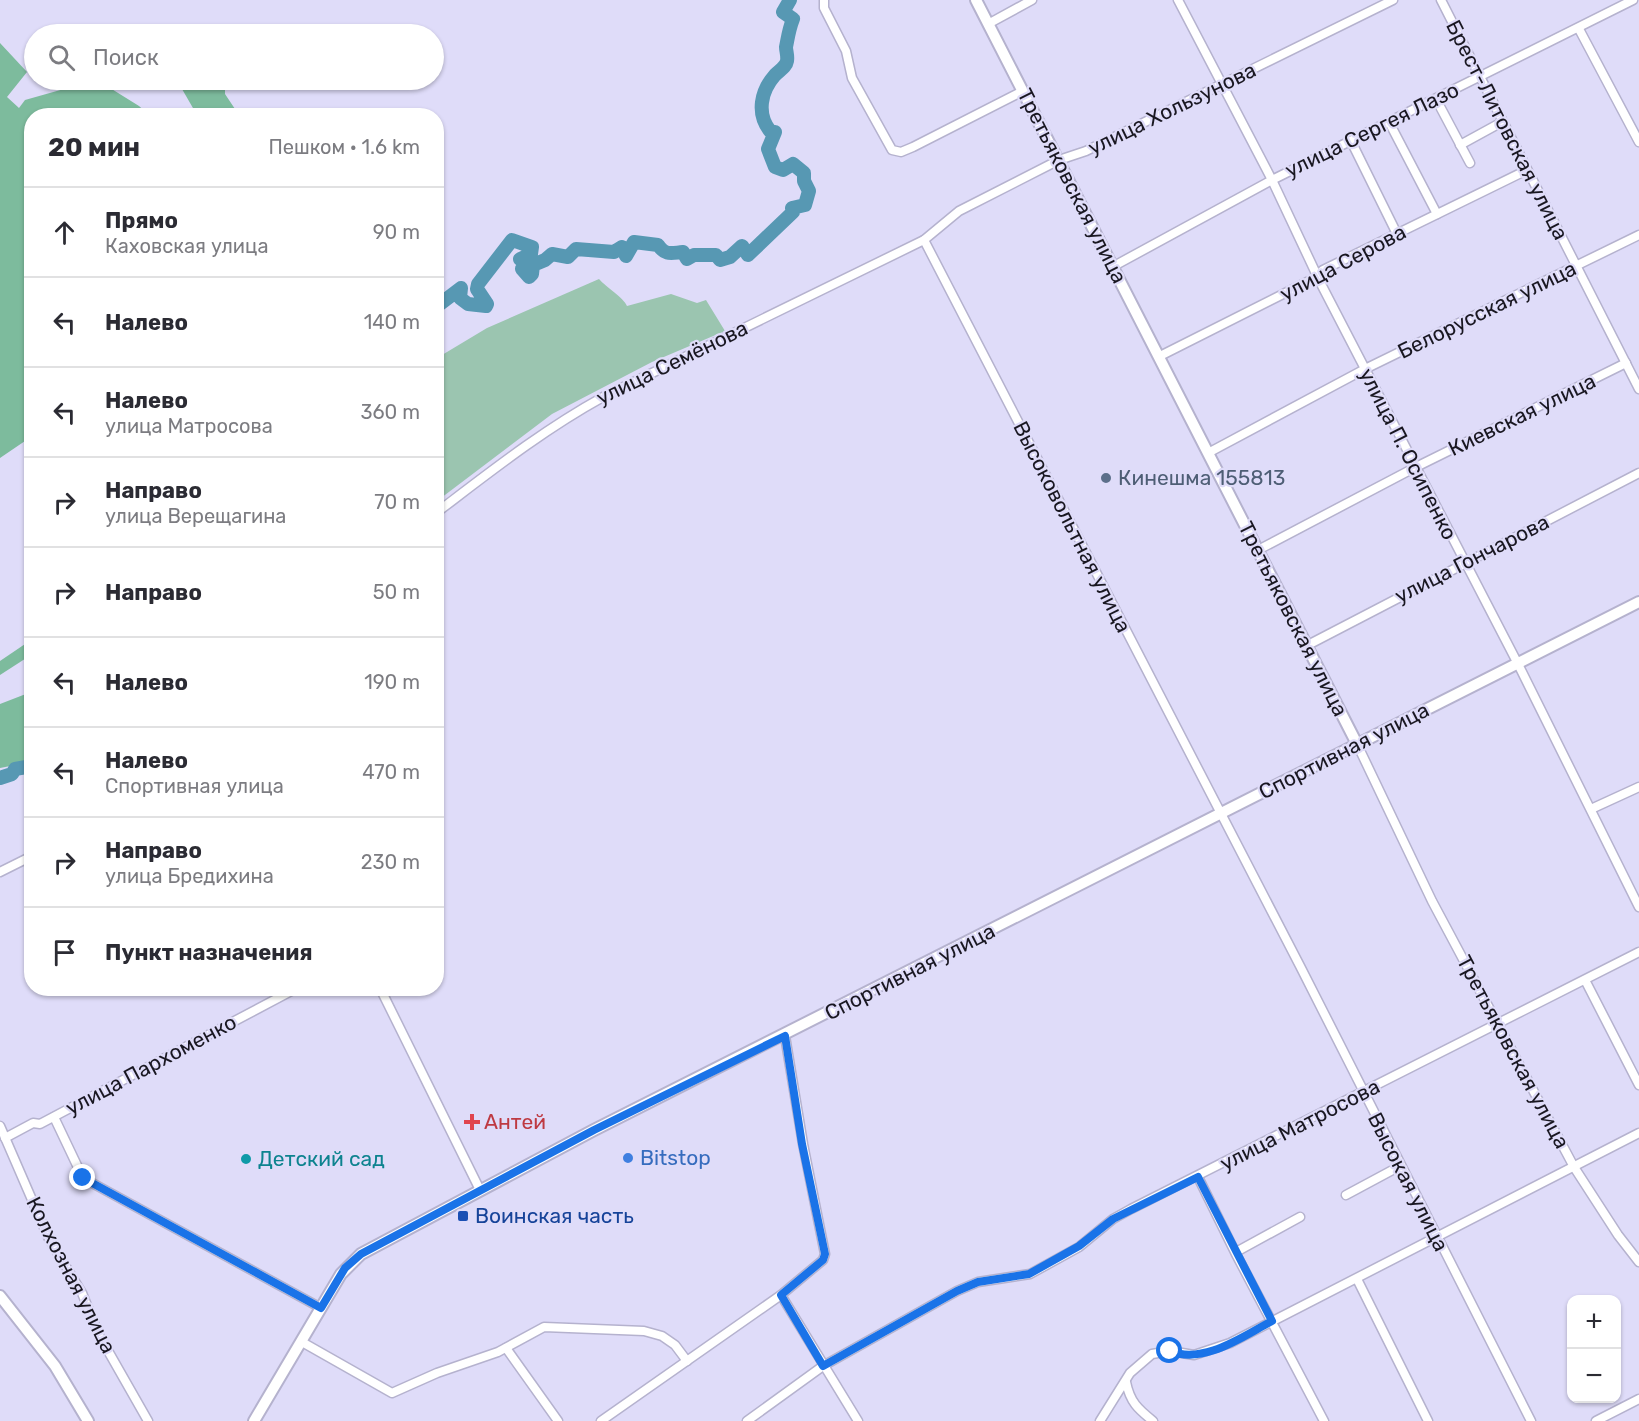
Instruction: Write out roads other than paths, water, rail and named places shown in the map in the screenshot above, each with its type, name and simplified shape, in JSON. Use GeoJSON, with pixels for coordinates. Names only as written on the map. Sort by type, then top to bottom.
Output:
{"type":"FeatureCollection","features":[{"type":"Feature","properties":{"kind":"street"},"geometry":{"type":"LineString","coordinates":[[824,0],[824,8],[846,51],[852,78],[892,150],[901,152],[913,147],[1023,91]]}},
{"type":"Feature","properties":{"kind":"street","name":"Третьяковская улица"},"geometry":{"type":"LineString","coordinates":[[976,0],[1160,356],[1305,646],[1358,744],[1432,901],[1574,1167],[1618,1235],[1639,1262]]}},
{"type":"Feature","properties":{"kind":"street"},"geometry":{"type":"LineString","coordinates":[[988,24],[1032,0]]}},
{"type":"Feature","properties":{"kind":"street","name":"улица П. Осипенко"},"geometry":{"type":"LineString","coordinates":[[1178,0],[1272,180],[1317,275],[1464,564],[1518,664],[1639,907]]}},
{"type":"Feature","properties":{"kind":"street","name":"улица Хользунова"},"geometry":{"type":"LineString","coordinates":[[924,240],[959,211],[1059,160],[1086,151],[1393,0]]}},
{"type":"Feature","properties":{"kind":"street","name":"Брест-Литовская улица"},"geometry":{"type":"LineString","coordinates":[[1441,0],[1639,389]]}},
{"type":"Feature","properties":{"kind":"street","name":"улица Сергея Лазо"},"geometry":{"type":"LineString","coordinates":[[1114,266],[1272,180],[1579,29],[1633,0]]}},
{"type":"Feature","properties":{"kind":"street"},"geometry":{"type":"LineString","coordinates":[[1579,29],[1639,142]]}},
{"type":"Feature","properties":{"kind":"street"},"geometry":{"type":"LineString","coordinates":[[1436,99],[1470,163]]}},
{"type":"Feature","properties":{"kind":"street"},"geometry":{"type":"LineString","coordinates":[[1389,122],[1437,214]]}},
{"type":"Feature","properties":{"kind":"street"},"geometry":{"type":"LineString","coordinates":[[1460,145],[1502,122]]}},
{"type":"Feature","properties":{"kind":"street"},"geometry":{"type":"LineString","coordinates":[[1351,141],[1397,234]]}},
{"type":"Feature","properties":{"kind":"street","name":"улица Серова"},"geometry":{"type":"LineString","coordinates":[[1160,356],[1527,170]]}},
{"type":"Feature","properties":{"kind":"street","name":"Белорусская улица"},"geometry":{"type":"LineString","coordinates":[[1208,453],[1365,369],[1639,235]]}},
{"type":"Feature","properties":{"kind":"street","name":"улица Семёнова"},"geometry":{"type":"LineString","coordinates":[[444,507],[568,416],[627,384],[924,240]]}},
{"type":"Feature","properties":{"kind":"street","name":"Высоковольтная улица"},"geometry":{"type":"LineString","coordinates":[[924,240],[1221,814]]}},
{"type":"Feature","properties":{"kind":"street","name":"Киевская улица"},"geometry":{"type":"LineString","coordinates":[[1258,550],[1416,467],[1626,363]]}},
{"type":"Feature","properties":{"kind":"street","name":"улица Гончарова"},"geometry":{"type":"LineString","coordinates":[[1305,646],[1639,473]]}},
{"type":"Feature","properties":{"kind":"street","name":"Спортивная улица"},"geometry":{"type":"LineString","coordinates":[[254,1421],[341,1274],[356,1258],[480,1190],[1639,602]]}},
{"type":"Feature","properties":{"kind":"street"},"geometry":{"type":"LineString","coordinates":[[1591,809],[1639,787]]}},
{"type":"Feature","properties":{"kind":"street","name":"Высокая улица"},"geometry":{"type":"LineString","coordinates":[[1221,814],[1531,1421]]}},
{"type":"Feature","properties":{"kind":"street"},"geometry":{"type":"LineString","coordinates":[[0,872],[24,860]]}},
{"type":"Feature","properties":{"kind":"street","name":"улица Матросова"},"geometry":{"type":"LineString","coordinates":[[747,1421],[823,1366],[957,1291],[978,1282],[1029,1274],[1079,1246],[1113,1219],[1639,952]]}},
{"type":"Feature","properties":{"kind":"street"},"geometry":{"type":"LineString","coordinates":[[1585,980],[1639,1085]]}},
{"type":"Feature","properties":{"kind":"street","name":"улица Пархоменко"},"geometry":{"type":"LineString","coordinates":[[5,1138],[33,1124],[40,1124],[54,1117],[282,996]]}},
{"type":"Feature","properties":{"kind":"street"},"geometry":{"type":"LineString","coordinates":[[384,996],[480,1190]]}},
{"type":"Feature","properties":{"kind":"street"},"geometry":{"type":"LineString","coordinates":[[601,1421],[781,1295],[823,1260],[825,1254],[802,1144],[785,1036]]}},
{"type":"Feature","properties":{"kind":"street"},"geometry":{"type":"LineString","coordinates":[[54,1117],[83,1178],[321,1308]]}},
{"type":"Feature","properties":{"kind":"street","name":"Колхозная улица"},"geometry":{"type":"LineString","coordinates":[[0,1126],[49,1239],[82,1293],[99,1335],[148,1421]]}},
{"type":"Feature","properties":{"kind":"street"},"geometry":{"type":"LineString","coordinates":[[1100,1421],[1130,1373],[1152,1354],[1162,1352],[1179,1355],[1205,1353],[1437,1239],[1574,1167],[1605,1148],[1639,1133]]}},
{"type":"Feature","properties":{"kind":"street"},"geometry":{"type":"LineString","coordinates":[[1346,1195],[1401,1166]]}},
{"type":"Feature","properties":{"kind":"street"},"geometry":{"type":"LineString","coordinates":[[1198,1177],[1324,1421]]}},
{"type":"Feature","properties":{"kind":"street"},"geometry":{"type":"LineString","coordinates":[[1236,1252],[1300,1217]]}},
{"type":"Feature","properties":{"kind":"street"},"geometry":{"type":"LineString","coordinates":[[1357,1279],[1428,1421]]}},
{"type":"Feature","properties":{"kind":"street"},"geometry":{"type":"LineString","coordinates":[[781,1295],[858,1421]]}},
{"type":"Feature","properties":{"kind":"street"},"geometry":{"type":"LineString","coordinates":[[0,1296],[55,1366],[88,1421]]}},
{"type":"Feature","properties":{"kind":"street"},"geometry":{"type":"LineString","coordinates":[[302,1342],[392,1393],[399,1393],[437,1373],[483,1359],[544,1327],[644,1331],[662,1336],[675,1345],[687,1360]]}},
{"type":"Feature","properties":{"kind":"street"},"geometry":{"type":"LineString","coordinates":[[506,1348],[558,1421]]}},
{"type":"Feature","properties":{"kind":"street"},"geometry":{"type":"LineString","coordinates":[[1126,1382],[1129,1396],[1136,1408],[1153,1421]]}},
{"type":"Feature","properties":{"kind":"street"},"geometry":{"type":"LineString","coordinates":[[1596,1421],[1639,1399]]}},
{"type":"Feature","properties":{"kind":"waterway"},"geometry":{"type":"LineString","coordinates":[[444,301],[461,288],[460,298],[468,304],[486,306],[487,304],[477,289],[478,284],[512,240],[532,247],[531,254],[520,259],[528,264],[522,269],[529,277],[532,274],[533,265],[552,254],[568,257],[576,249],[614,252],[622,247],[626,256],[634,242],[658,245],[669,253],[683,252],[687,259],[694,255],[716,255],[720,260],[730,257],[742,246],[748,255],[793,212],[792,208],[805,205],[809,191],[804,181],[804,173],[793,164],[783,170],[775,167],[768,149],[775,132],[770,131],[762,110],[766,88],[787,61],[786,47],[793,19],[783,12],[790,0]]}},
{"type":"Feature","properties":{"kind":"waterway"},"geometry":{"type":"LineString","coordinates":[[0,778],[12,774],[15,769],[24,767]]}},
{"type":"Feature","properties":{"kind":"place","name":"Кинешма 155813"},"geometry":{"type":"Point","coordinates":[1106,478]}},
{"type":"Feature","properties":{"kind":"place","name":"Антей"},"geometry":{"type":"Point","coordinates":[472,1122]}},
{"type":"Feature","properties":{"kind":"place","name":"Bitstop"},"geometry":{"type":"Point","coordinates":[628,1158]}},
{"type":"Feature","properties":{"kind":"place","name":"Детский сад"},"geometry":{"type":"Point","coordinates":[246,1159]}},
{"type":"Feature","properties":{"kind":"place","name":"Воинская часть"},"geometry":{"type":"Point","coordinates":[463,1216]}}]}
